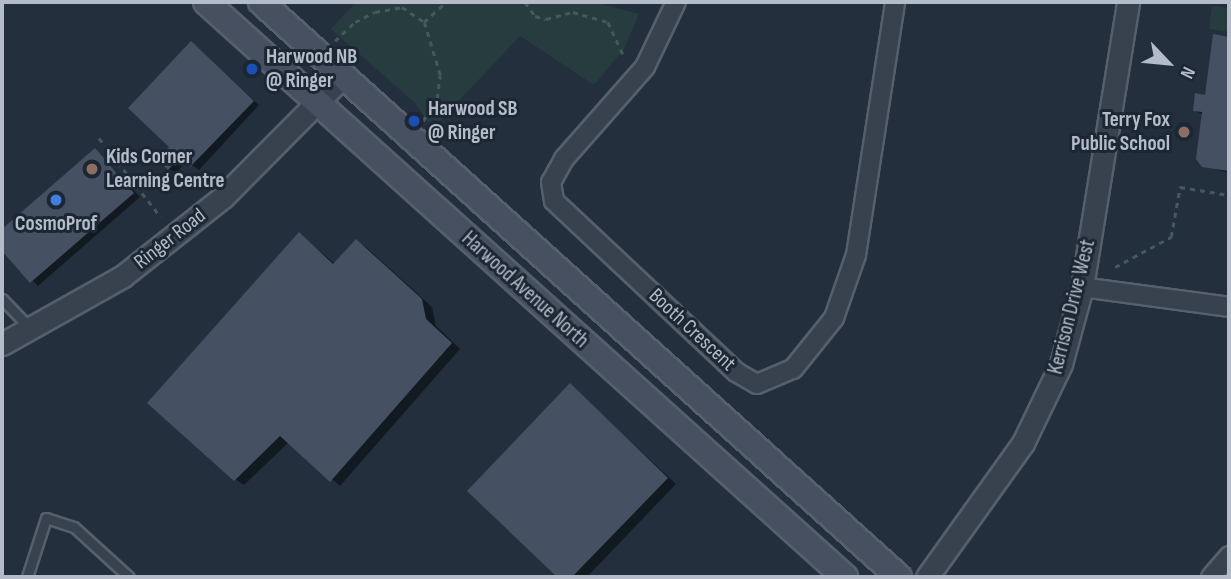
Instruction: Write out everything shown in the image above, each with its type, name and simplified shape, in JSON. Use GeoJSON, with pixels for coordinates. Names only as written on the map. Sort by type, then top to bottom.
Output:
{"type":"FeatureCollection","features":[{"type":"Feature","properties":{"kind":"main road","name":"Harwood Avenue North"},"geometry":{"type":"LineString","coordinates":[[206,2],[845,577]]}},
{"type":"Feature","properties":{"kind":"main road","name":"Harwood Avenue North"},"geometry":{"type":"LineString","coordinates":[[261,2],[899,577]]}},
{"type":"Feature","properties":{"kind":"street","name":"Booth Crescent"},"geometry":{"type":"LineString","coordinates":[[676,2],[645,67],[564,159],[551,182],[554,201],[736,372],[757,384],[793,369],[834,318],[856,255],[895,2]]}},
{"type":"Feature","properties":{"kind":"street","name":"Kerrison Drive West"},"geometry":{"type":"LineString","coordinates":[[927,577],[985,499],[1045,405],[1082,287],[1128,2]]}},
{"type":"Feature","properties":{"kind":"street","name":"Ringer Road"},"geometry":{"type":"LineString","coordinates":[[2,344],[123,276],[223,197],[344,75]]}},
{"type":"Feature","properties":{"kind":"street"},"geometry":{"type":"LineString","coordinates":[[1082,287],[1229,307]]}},
{"type":"Feature","properties":{"kind":"street"},"geometry":{"type":"LineString","coordinates":[[1211,577],[1229,556]]}},
{"type":"Feature","properties":{"kind":"lane"},"geometry":{"type":"LineString","coordinates":[[2,299],[31,328]]}},
{"type":"Feature","properties":{"kind":"lane"},"geometry":{"type":"LineString","coordinates":[[27,577],[46,518],[74,527],[129,577]]}},
{"type":"Feature","properties":{"kind":"path"},"geometry":{"type":"LineString","coordinates":[[424,22],[446,2]]}},
{"type":"Feature","properties":{"kind":"path"},"geometry":{"type":"LineString","coordinates":[[525,2],[536,16],[546,19],[573,12],[608,22],[625,58]]}},
{"type":"Feature","properties":{"kind":"path"},"geometry":{"type":"LineString","coordinates":[[335,41],[355,22],[375,12],[402,7],[424,22],[440,75],[437,99],[413,137]]}},
{"type":"Feature","properties":{"kind":"path"},"geometry":{"type":"LineString","coordinates":[[99,138],[161,216]]}},
{"type":"Feature","properties":{"kind":"path"},"geometry":{"type":"LineString","coordinates":[[1115,267],[1171,237],[1180,187],[1229,195]]}},
{"type":"Feature","properties":{"kind":"green space"},"geometry":{"type":"Polygon","coordinates":[[[356,2],[595,2],[639,14],[624,49],[594,85],[520,36],[438,123],[433,119],[429,123],[415,103],[331,29],[356,2]]]}},
{"type":"Feature","properties":{"kind":"green space"},"geometry":{"type":"Polygon","coordinates":[[[1212,6],[1229,8],[1229,32],[1209,29],[1212,6]]]}},
{"type":"Feature","properties":{"kind":"building"},"geometry":{"type":"Polygon","coordinates":[[[1213,34],[1229,37],[1229,171],[1202,167],[1196,159],[1202,112],[1193,111],[1195,93],[1205,95],[1213,34]]]}},
{"type":"Feature","properties":{"kind":"building"},"geometry":{"type":"Polygon","coordinates":[[[191,41],[254,101],[190,167],[180,157],[168,170],[157,159],[169,147],[128,108],[191,41]]]}},
{"type":"Feature","properties":{"kind":"building"},"geometry":{"type":"Polygon","coordinates":[[[95,148],[134,193],[30,283],[2,251],[2,229],[95,148]]]}},
{"type":"Feature","properties":{"kind":"building"},"geometry":{"type":"Polygon","coordinates":[[[299,232],[333,264],[356,239],[422,299],[426,319],[452,343],[330,482],[280,436],[234,481],[147,403],[299,232]]]}},
{"type":"Feature","properties":{"kind":"building"},"geometry":{"type":"Polygon","coordinates":[[[570,383],[668,478],[572,577],[557,577],[467,491],[570,383]]]}},
{"type":"Feature","properties":{"kind":"place","name":"Harwood NB @ Ringer"},"geometry":{"type":"Point","coordinates":[252,69]}},
{"type":"Feature","properties":{"kind":"place","name":"Harwood SB @ Ringer"},"geometry":{"type":"Point","coordinates":[414,121]}},
{"type":"Feature","properties":{"kind":"place","name":"Terry Fox Public School"},"geometry":{"type":"Point","coordinates":[1184,132]}},
{"type":"Feature","properties":{"kind":"place","name":"Kids Corner Learning Centre"},"geometry":{"type":"Point","coordinates":[92,169]}},
{"type":"Feature","properties":{"kind":"place","name":"CosmoProf"},"geometry":{"type":"Point","coordinates":[56,200]}}]}
